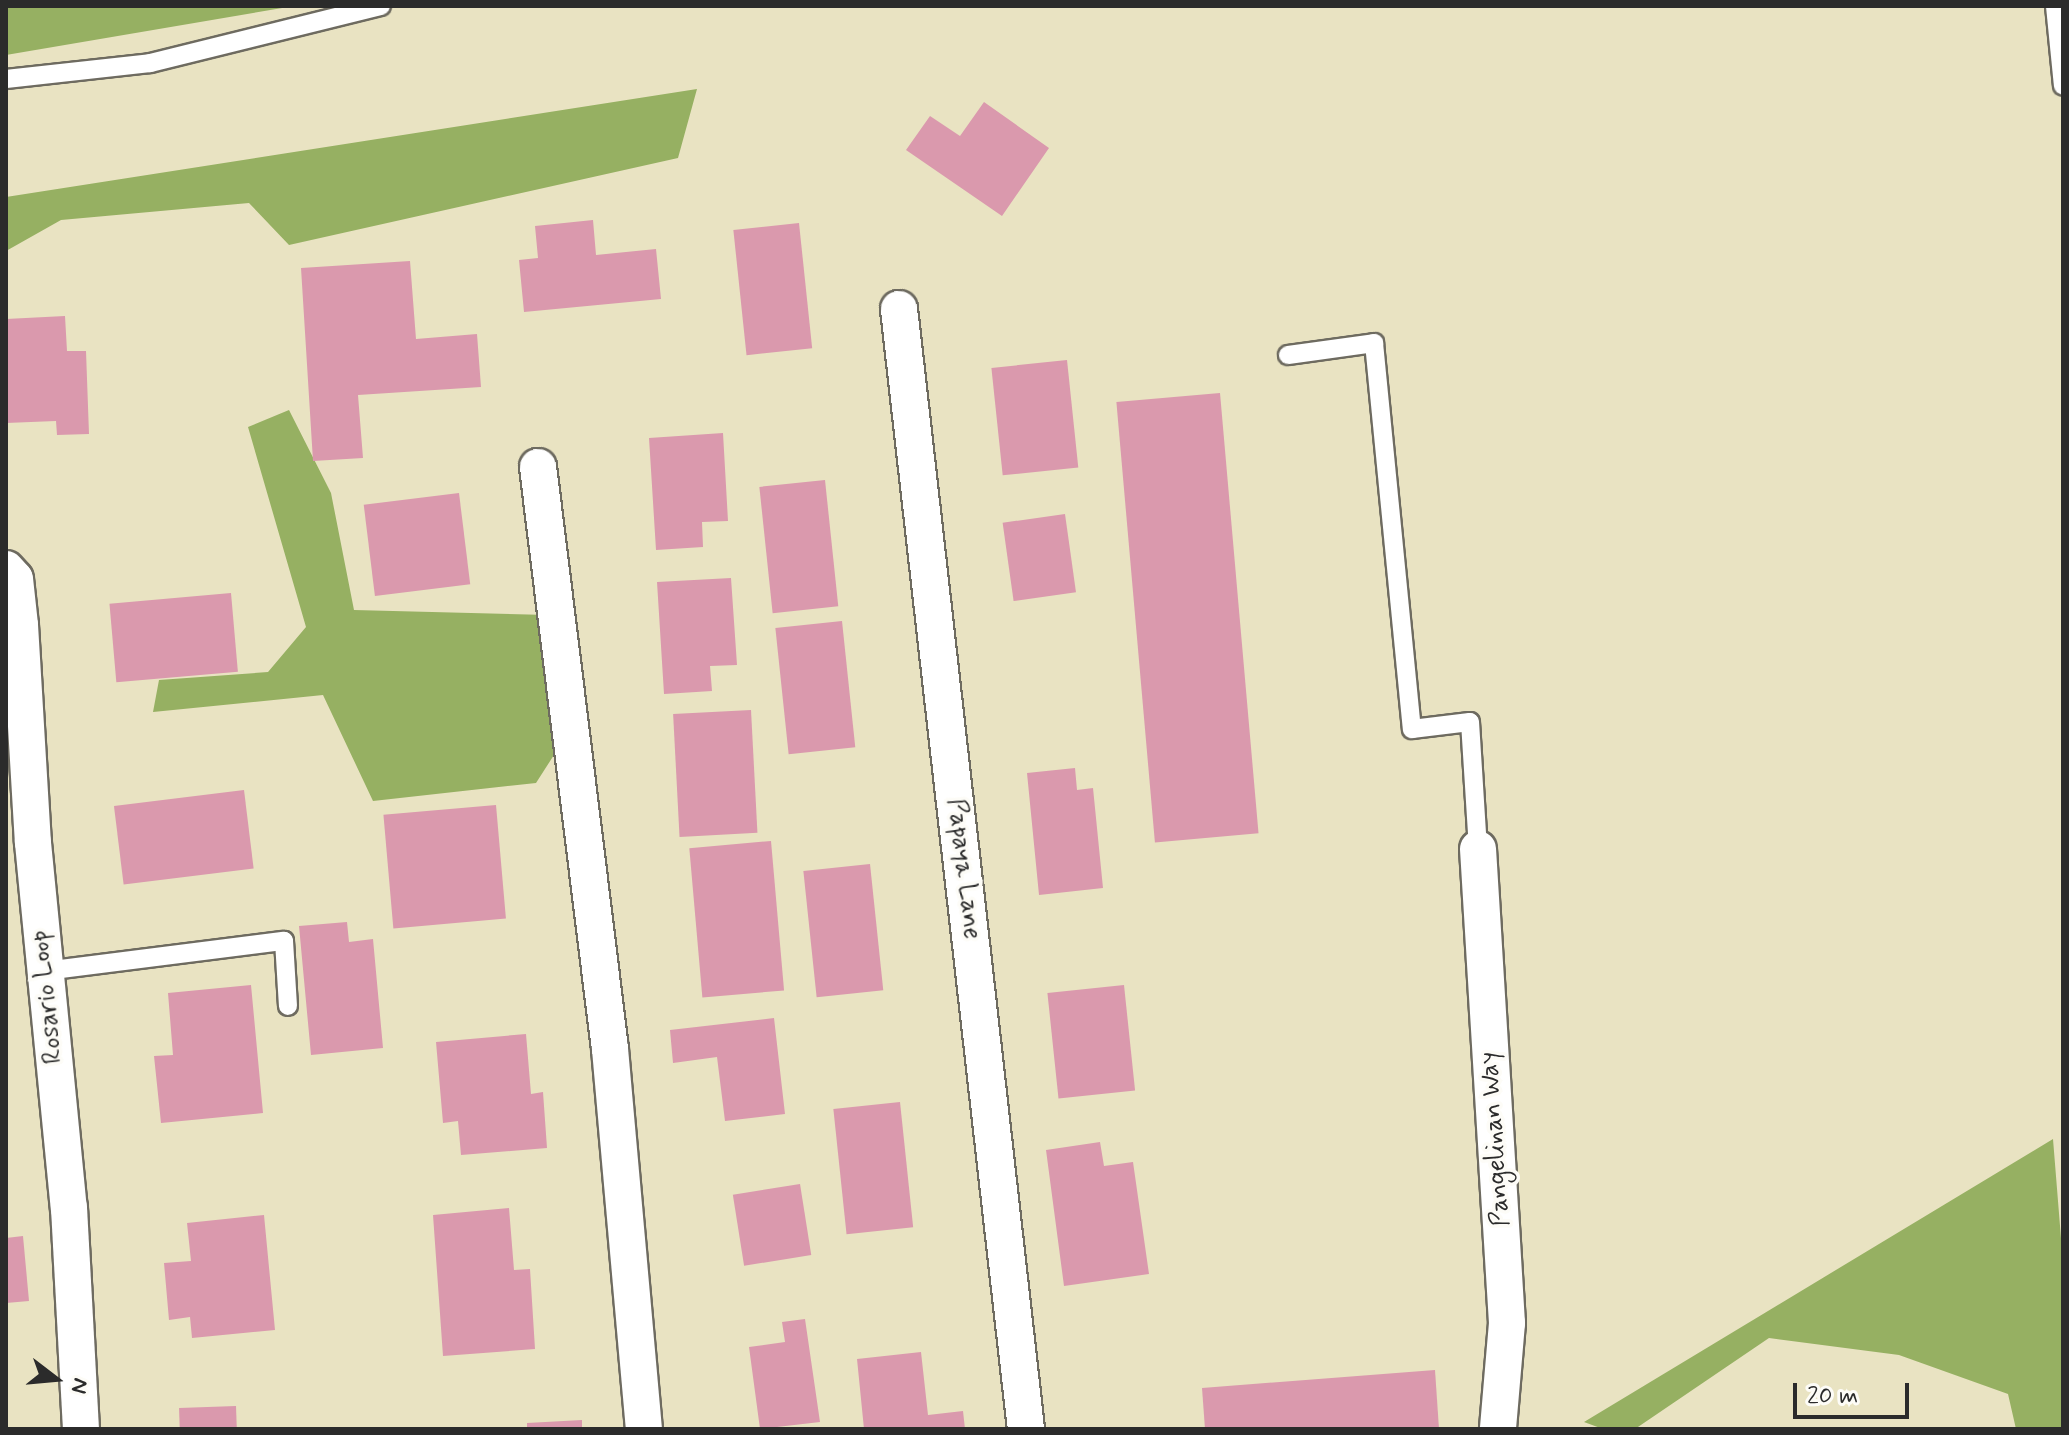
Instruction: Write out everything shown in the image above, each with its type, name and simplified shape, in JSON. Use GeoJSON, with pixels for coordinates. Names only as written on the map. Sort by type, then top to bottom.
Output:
{"type":"FeatureCollection","features":[{"type":"Feature","properties":{"kind":"street","name":"Papaya Lane"},"geometry":{"type":"LineString","coordinates":[[899,309],[1026,1429]]}},
{"type":"Feature","properties":{"kind":"street"},"geometry":{"type":"LineString","coordinates":[[538,467],[610,1049],[644,1429]]}},
{"type":"Feature","properties":{"kind":"street","name":"Rosario Loop"},"geometry":{"type":"LineString","coordinates":[[6,569],[15,579],[20,625],[45,971],[69,1208],[81,1429]]}},
{"type":"Feature","properties":{"kind":"street","name":"Pangelinan Way"},"geometry":{"type":"LineString","coordinates":[[1478,849],[1507,1323],[1498,1429]]}},
{"type":"Feature","properties":{"kind":"lane"},"geometry":{"type":"LineString","coordinates":[[6,79],[150,63],[381,6]]}},
{"type":"Feature","properties":{"kind":"lane"},"geometry":{"type":"LineString","coordinates":[[2055,6],[2063,86]]}},
{"type":"Feature","properties":{"kind":"lane"},"geometry":{"type":"LineString","coordinates":[[1288,355],[1374,343],[1412,729],[1470,722],[1478,849]]}},
{"type":"Feature","properties":{"kind":"lane"},"geometry":{"type":"LineString","coordinates":[[45,971],[284,941],[288,1006]]}},
{"type":"Feature","properties":{"kind":"green space"},"geometry":{"type":"Polygon","coordinates":[[[6,6],[294,6],[6,55],[6,6]]]}},
{"type":"Feature","properties":{"kind":"green space"},"geometry":{"type":"Polygon","coordinates":[[[697,89],[678,158],[289,245],[249,203],[61,220],[6,251],[6,197],[697,89]]]}},
{"type":"Feature","properties":{"kind":"green space"},"geometry":{"type":"Polygon","coordinates":[[[289,410],[331,493],[354,610],[548,615],[570,730],[536,783],[373,801],[323,695],[153,712],[159,680],[268,672],[306,627],[248,427],[289,410]]]}},
{"type":"Feature","properties":{"kind":"green space"},"geometry":{"type":"Polygon","coordinates":[[[2053,1139],[2063,1263],[2063,1429],[2016,1429],[2008,1394],[1899,1355],[1769,1338],[1635,1429],[1603,1429],[1584,1422],[2053,1139]]]}},
{"type":"Feature","properties":{"kind":"building"},"geometry":{"type":"Polygon","coordinates":[[[984,102],[1049,148],[1002,216],[906,150],[930,116],[960,136],[984,102]]]}},
{"type":"Feature","properties":{"kind":"building"},"geometry":{"type":"Polygon","coordinates":[[[593,220],[596,255],[656,249],[661,299],[524,312],[519,260],[538,258],[535,226],[593,220]]]}},
{"type":"Feature","properties":{"kind":"building"},"geometry":{"type":"Polygon","coordinates":[[[799,223],[812,348],[747,355],[733,230],[799,223]]]}},
{"type":"Feature","properties":{"kind":"building"},"geometry":{"type":"Polygon","coordinates":[[[410,261],[416,339],[477,334],[481,387],[358,395],[363,458],[313,461],[301,268],[410,261]]]}},
{"type":"Feature","properties":{"kind":"building"},"geometry":{"type":"Polygon","coordinates":[[[65,316],[67,351],[86,351],[89,434],[57,435],[56,421],[6,423],[6,319],[65,316]]]}},
{"type":"Feature","properties":{"kind":"building"},"geometry":{"type":"Polygon","coordinates":[[[1067,360],[1078,467],[1003,475],[991,368],[1067,360]]]}},
{"type":"Feature","properties":{"kind":"building"},"geometry":{"type":"Polygon","coordinates":[[[1220,393],[1259,833],[1155,842],[1116,402],[1220,393]]]}},
{"type":"Feature","properties":{"kind":"building"},"geometry":{"type":"Polygon","coordinates":[[[723,433],[728,521],[702,522],[703,547],[656,550],[649,438],[723,433]]]}},
{"type":"Feature","properties":{"kind":"building"},"geometry":{"type":"Polygon","coordinates":[[[825,480],[838,606],[773,613],[759,487],[825,480]]]}},
{"type":"Feature","properties":{"kind":"building"},"geometry":{"type":"Polygon","coordinates":[[[459,493],[470,584],[375,596],[364,505],[459,493]]]}},
{"type":"Feature","properties":{"kind":"building"},"geometry":{"type":"Polygon","coordinates":[[[1065,514],[1076,592],[1014,601],[1003,523],[1065,514]]]}},
{"type":"Feature","properties":{"kind":"building"},"geometry":{"type":"Polygon","coordinates":[[[731,578],[737,665],[710,666],[712,691],[664,694],[657,582],[731,578]]]}},
{"type":"Feature","properties":{"kind":"building"},"geometry":{"type":"Polygon","coordinates":[[[231,593],[238,672],[116,682],[109,604],[231,593]]]}},
{"type":"Feature","properties":{"kind":"building"},"geometry":{"type":"Polygon","coordinates":[[[842,621],[855,747],[789,754],[775,628],[842,621]]]}},
{"type":"Feature","properties":{"kind":"building"},"geometry":{"type":"Polygon","coordinates":[[[751,710],[757,833],[680,837],[673,714],[751,710]]]}},
{"type":"Feature","properties":{"kind":"building"},"geometry":{"type":"Polygon","coordinates":[[[1075,768],[1077,790],[1093,788],[1103,888],[1039,895],[1027,773],[1075,768]]]}},
{"type":"Feature","properties":{"kind":"building"},"geometry":{"type":"Polygon","coordinates":[[[244,790],[254,868],[124,884],[114,806],[244,790]]]}},
{"type":"Feature","properties":{"kind":"building"},"geometry":{"type":"Polygon","coordinates":[[[496,805],[506,919],[393,928],[383,815],[496,805]]]}},
{"type":"Feature","properties":{"kind":"building"},"geometry":{"type":"Polygon","coordinates":[[[771,841],[784,990],[702,998],[689,848],[771,841]]]}},
{"type":"Feature","properties":{"kind":"building"},"geometry":{"type":"Polygon","coordinates":[[[870,864],[883,990],[817,997],[803,871],[870,864]]]}},
{"type":"Feature","properties":{"kind":"building"},"geometry":{"type":"Polygon","coordinates":[[[347,922],[349,942],[373,939],[383,1048],[311,1055],[299,926],[347,922]]]}},
{"type":"Feature","properties":{"kind":"building"},"geometry":{"type":"Polygon","coordinates":[[[251,985],[263,1113],[161,1123],[154,1056],[173,1055],[168,993],[251,985]]]}},
{"type":"Feature","properties":{"kind":"building"},"geometry":{"type":"Polygon","coordinates":[[[1124,985],[1135,1090],[1059,1098],[1047,993],[1124,985]]]}},
{"type":"Feature","properties":{"kind":"building"},"geometry":{"type":"Polygon","coordinates":[[[774,1018],[785,1114],[725,1121],[717,1057],[673,1063],[670,1030],[774,1018]]]}},
{"type":"Feature","properties":{"kind":"building"},"geometry":{"type":"Polygon","coordinates":[[[526,1034],[531,1094],[543,1092],[547,1148],[461,1155],[458,1121],[443,1123],[436,1042],[526,1034]]]}},
{"type":"Feature","properties":{"kind":"building"},"geometry":{"type":"Polygon","coordinates":[[[900,1102],[913,1227],[847,1234],[833,1109],[900,1102]]]}},
{"type":"Feature","properties":{"kind":"building"},"geometry":{"type":"Polygon","coordinates":[[[1100,1142],[1104,1166],[1133,1162],[1149,1274],[1064,1286],[1046,1150],[1100,1142]]]}},
{"type":"Feature","properties":{"kind":"building"},"geometry":{"type":"Polygon","coordinates":[[[800,1184],[811,1255],[744,1266],[733,1195],[800,1184]]]}},
{"type":"Feature","properties":{"kind":"building"},"geometry":{"type":"Polygon","coordinates":[[[509,1208],[514,1270],[530,1269],[535,1349],[443,1356],[433,1215],[509,1208]]]}},
{"type":"Feature","properties":{"kind":"building"},"geometry":{"type":"Polygon","coordinates":[[[264,1215],[275,1330],[192,1338],[190,1317],[169,1320],[164,1263],[191,1261],[187,1223],[264,1215]]]}},
{"type":"Feature","properties":{"kind":"building"},"geometry":{"type":"Polygon","coordinates":[[[23,1236],[29,1301],[6,1303],[6,1238],[23,1236]]]}},
{"type":"Feature","properties":{"kind":"building"},"geometry":{"type":"Polygon","coordinates":[[[805,1319],[820,1422],[760,1429],[749,1347],[785,1342],[782,1322],[805,1319]]]}},
{"type":"Feature","properties":{"kind":"building"},"geometry":{"type":"Polygon","coordinates":[[[921,1352],[928,1415],[963,1411],[965,1429],[864,1429],[857,1359],[921,1352]]]}},
{"type":"Feature","properties":{"kind":"building"},"geometry":{"type":"Polygon","coordinates":[[[1435,1370],[1439,1429],[1205,1429],[1202,1388],[1435,1370]]]}},
{"type":"Feature","properties":{"kind":"building"},"geometry":{"type":"Polygon","coordinates":[[[236,1406],[237,1429],[180,1429],[179,1408],[236,1406]]]}},
{"type":"Feature","properties":{"kind":"building"},"geometry":{"type":"Polygon","coordinates":[[[582,1420],[582,1429],[527,1429],[527,1423],[582,1420]]]}}]}
